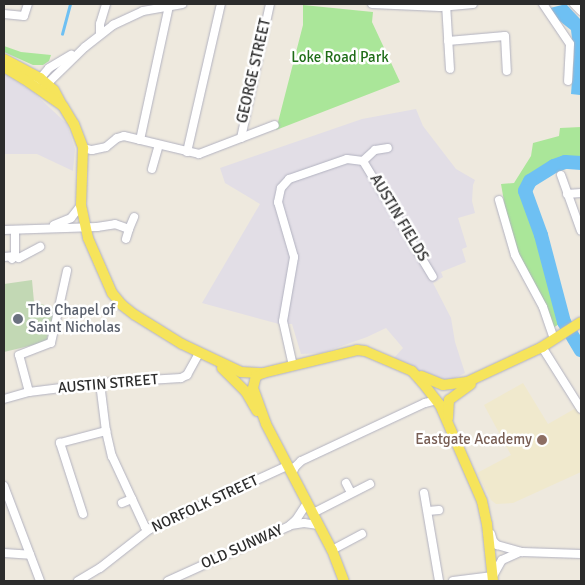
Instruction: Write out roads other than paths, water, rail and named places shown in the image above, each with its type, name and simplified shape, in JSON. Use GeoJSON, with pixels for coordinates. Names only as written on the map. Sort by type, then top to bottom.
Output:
{"type":"FeatureCollection","features":[{"type":"Feature","properties":{"kind":"main road"},"geometry":{"type":"LineString","coordinates":[[4,59],[40,84],[63,106],[74,124],[83,148],[81,205],[85,227],[104,277],[122,306],[150,326],[211,360],[241,372],[263,373]]}},
{"type":"Feature","properties":{"kind":"main road"},"geometry":{"type":"LineString","coordinates":[[4,67],[40,84]]}},
{"type":"Feature","properties":{"kind":"main road"},"geometry":{"type":"LineString","coordinates":[[266,424],[253,388],[256,376],[263,373],[357,350],[365,351],[443,385],[459,384],[486,374],[580,325]]}},
{"type":"Feature","properties":{"kind":"main road"},"geometry":{"type":"LineString","coordinates":[[211,360],[241,386],[266,424],[332,550],[344,581]]}},
{"type":"Feature","properties":{"kind":"main road"},"geometry":{"type":"LineString","coordinates":[[412,371],[438,400],[482,501],[487,524],[493,579]]}},
{"type":"Feature","properties":{"kind":"main road"},"geometry":{"type":"LineString","coordinates":[[449,428],[449,400],[486,374]]}},
{"type":"Feature","properties":{"kind":"street"},"geometry":{"type":"LineString","coordinates":[[28,4],[24,16],[29,25]]}},
{"type":"Feature","properties":{"kind":"street"},"geometry":{"type":"LineString","coordinates":[[100,34],[100,24],[106,4]]}},
{"type":"Feature","properties":{"kind":"street"},"geometry":{"type":"LineString","coordinates":[[40,84],[49,68],[85,47],[100,34],[127,17],[155,6],[182,4]]}},
{"type":"Feature","properties":{"kind":"street"},"geometry":{"type":"LineString","coordinates":[[187,152],[222,4]]}},
{"type":"Feature","properties":{"kind":"street","name":"GEORGE STREET"},"geometry":{"type":"LineString","coordinates":[[241,138],[270,4]]}},
{"type":"Feature","properties":{"kind":"street"},"geometry":{"type":"LineString","coordinates":[[372,4],[473,4]]}},
{"type":"Feature","properties":{"kind":"street"},"geometry":{"type":"LineString","coordinates":[[543,4],[570,44],[568,81]]}},
{"type":"Feature","properties":{"kind":"street"},"geometry":{"type":"LineString","coordinates":[[574,4],[581,11]]}},
{"type":"Feature","properties":{"kind":"street"},"geometry":{"type":"LineString","coordinates":[[446,5],[450,69]]}},
{"type":"Feature","properties":{"kind":"street"},"geometry":{"type":"LineString","coordinates":[[140,140],[169,6]]}},
{"type":"Feature","properties":{"kind":"street"},"geometry":{"type":"LineString","coordinates":[[4,14],[24,16]]}},
{"type":"Feature","properties":{"kind":"street"},"geometry":{"type":"LineString","coordinates":[[448,41],[505,36],[507,71]]}},
{"type":"Feature","properties":{"kind":"street"},"geometry":{"type":"LineString","coordinates":[[83,148],[99,149],[106,147],[121,136],[199,154],[275,125]]}},
{"type":"Feature","properties":{"kind":"street"},"geometry":{"type":"LineString","coordinates":[[152,169],[159,145]]}},
{"type":"Feature","properties":{"kind":"street","name":"AUSTIN FIELDS"},"geometry":{"type":"LineString","coordinates":[[293,366],[283,321],[294,256],[278,202],[278,193],[283,183],[295,176],[347,159],[363,161],[375,150],[388,148]]}},
{"type":"Feature","properties":{"kind":"street","name":"AUSTIN FIELDS"},"geometry":{"type":"LineString","coordinates":[[363,161],[433,277]]}},
{"type":"Feature","properties":{"kind":"street"},"geometry":{"type":"LineString","coordinates":[[561,175],[581,231]]}},
{"type":"Feature","properties":{"kind":"street"},"geometry":{"type":"LineString","coordinates":[[567,194],[581,193]]}},
{"type":"Feature","properties":{"kind":"street"},"geometry":{"type":"LineString","coordinates":[[500,200],[516,255],[543,307],[554,339]]}},
{"type":"Feature","properties":{"kind":"street"},"geometry":{"type":"LineString","coordinates":[[45,228],[68,220],[81,205]]}},
{"type":"Feature","properties":{"kind":"street"},"geometry":{"type":"LineString","coordinates":[[126,239],[134,216]]}},
{"type":"Feature","properties":{"kind":"street"},"geometry":{"type":"LineString","coordinates":[[4,230],[15,231],[118,224],[129,229]]}},
{"type":"Feature","properties":{"kind":"street"},"geometry":{"type":"LineString","coordinates":[[15,231],[10,257],[19,258],[26,256],[40,247]]}},
{"type":"Feature","properties":{"kind":"street"},"geometry":{"type":"LineString","coordinates":[[29,392],[19,355],[51,343],[67,271]]}},
{"type":"Feature","properties":{"kind":"street"},"geometry":{"type":"LineString","coordinates":[[542,346],[581,409]]}},
{"type":"Feature","properties":{"kind":"street","name":"AUSTIN STREET"},"geometry":{"type":"LineString","coordinates":[[4,399],[29,392],[100,383],[182,378],[187,375],[200,354]]}},
{"type":"Feature","properties":{"kind":"street"},"geometry":{"type":"LineString","coordinates":[[100,383],[106,431],[112,456],[145,527],[150,529]]}},
{"type":"Feature","properties":{"kind":"street","name":"NORFOLK STREET"},"geometry":{"type":"LineString","coordinates":[[78,581],[100,568],[150,529],[181,513],[290,470],[301,461],[425,403],[438,400]]}},
{"type":"Feature","properties":{"kind":"street"},"geometry":{"type":"LineString","coordinates":[[83,514],[60,443],[106,431]]}},
{"type":"Feature","properties":{"kind":"street"},"geometry":{"type":"LineString","coordinates":[[346,483],[351,493]]}},
{"type":"Feature","properties":{"kind":"street"},"geometry":{"type":"LineString","coordinates":[[313,513],[370,484]]}},
{"type":"Feature","properties":{"kind":"street"},"geometry":{"type":"LineString","coordinates":[[4,486],[40,581]]}},
{"type":"Feature","properties":{"kind":"street"},"geometry":{"type":"LineString","coordinates":[[424,493],[439,581]]}},
{"type":"Feature","properties":{"kind":"street"},"geometry":{"type":"LineString","coordinates":[[122,503],[132,499]]}},
{"type":"Feature","properties":{"kind":"street","name":"OLD SUNWAY"},"geometry":{"type":"LineString","coordinates":[[289,526],[296,520],[307,503]]}},
{"type":"Feature","properties":{"kind":"street"},"geometry":{"type":"LineString","coordinates":[[428,512],[439,510]]}},
{"type":"Feature","properties":{"kind":"street","name":"OLD SUNWAY"},"geometry":{"type":"LineString","coordinates":[[168,581],[289,526],[304,523],[319,525]]}},
{"type":"Feature","properties":{"kind":"street"},"geometry":{"type":"LineString","coordinates":[[487,524],[493,541],[498,545],[522,552],[581,554]]}},
{"type":"Feature","properties":{"kind":"street"},"geometry":{"type":"LineString","coordinates":[[332,550],[362,534]]}},
{"type":"Feature","properties":{"kind":"street"},"geometry":{"type":"LineString","coordinates":[[453,581],[493,579],[502,560],[522,552]]}},
{"type":"Feature","properties":{"kind":"street"},"geometry":{"type":"LineString","coordinates":[[4,553],[30,555]]}},
{"type":"Feature","properties":{"kind":"water"},"geometry":{"type":"Polygon","coordinates":[[[566,4],[581,20],[580,95],[571,94],[574,55],[571,30],[557,19],[550,8],[566,4]]]}},
{"type":"Feature","properties":{"kind":"waterway"},"geometry":{"type":"LineString","coordinates":[[62,34],[70,4]]}},
{"type":"Feature","properties":{"kind":"waterway"},"geometry":{"type":"LineString","coordinates":[[581,163],[565,162],[554,166],[530,181],[525,191],[541,235],[564,322],[581,350]]}},
{"type":"Feature","properties":{"kind":"place","name":"The Chapel of Saint Nicholas"},"geometry":{"type":"Point","coordinates":[18,319]}},
{"type":"Feature","properties":{"kind":"place","name":"Eastgate Academy"},"geometry":{"type":"Point","coordinates":[542,440]}},
{"type":"Feature","properties":{"kind":"park label","name":"Loke Road Park"},"geometry":{"type":"Point","coordinates":[340,58]}}]}
